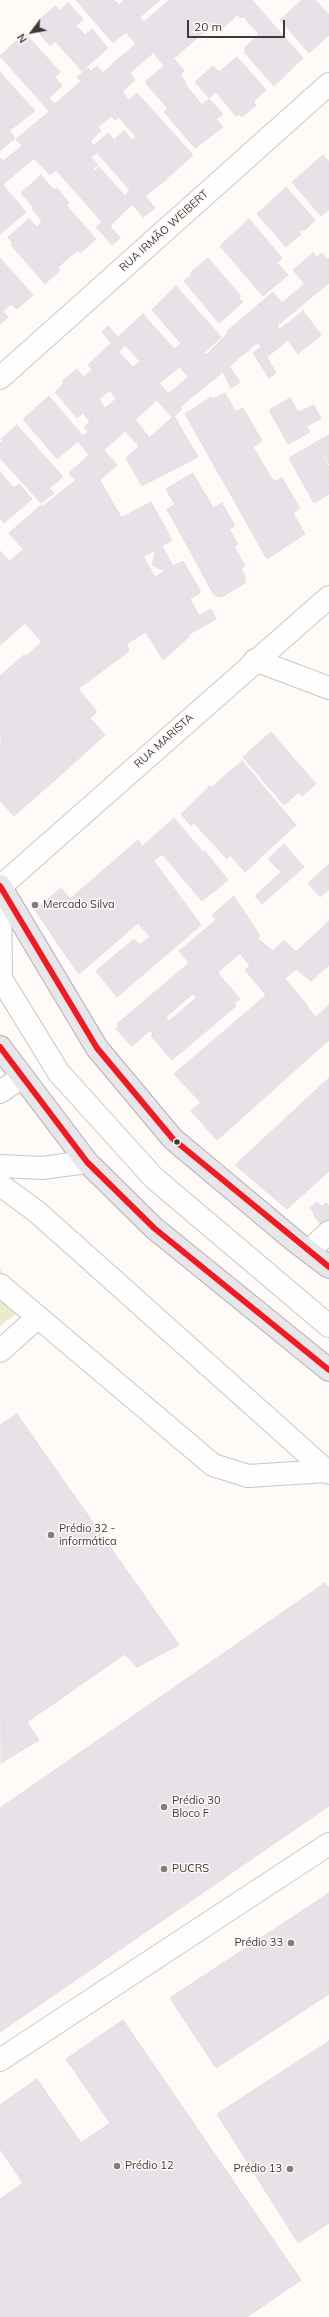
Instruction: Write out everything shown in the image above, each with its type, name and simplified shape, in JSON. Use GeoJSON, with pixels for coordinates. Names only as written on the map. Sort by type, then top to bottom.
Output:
{"type":"FeatureCollection","features":[{"type":"Feature","properties":{"kind":"main road"},"geometry":{"type":"LineString","coordinates":[[0,886],[97,1048],[168,1133],[329,1267]]}},
{"type":"Feature","properties":{"kind":"main road"},"geometry":{"type":"LineString","coordinates":[[0,1049],[87,1162],[154,1228],[329,1370]]}},
{"type":"Feature","properties":{"kind":"street","name":"RUA IRMÃO WEIBERT"},"geometry":{"type":"LineString","coordinates":[[0,378],[329,84]]}},
{"type":"Feature","properties":{"kind":"street","name":"RUA MARISTA"},"geometry":{"type":"LineString","coordinates":[[0,886],[255,660],[329,597]]}},
{"type":"Feature","properties":{"kind":"street"},"geometry":{"type":"LineString","coordinates":[[255,660],[329,688]]}},
{"type":"Feature","properties":{"kind":"street"},"geometry":{"type":"LineString","coordinates":[[0,886],[0,978],[59,1073],[154,1178],[329,1326]]}},
{"type":"Feature","properties":{"kind":"street"},"geometry":{"type":"LineString","coordinates":[[0,1092],[22,1077]]}},
{"type":"Feature","properties":{"kind":"street"},"geometry":{"type":"LineString","coordinates":[[0,1166],[42,1168],[87,1162]]}},
{"type":"Feature","properties":{"kind":"street"},"geometry":{"type":"LineString","coordinates":[[0,1185],[36,1211],[328,1472]]}},
{"type":"Feature","properties":{"kind":"street"},"geometry":{"type":"LineString","coordinates":[[309,1251],[329,1232]]}},
{"type":"Feature","properties":{"kind":"street"},"geometry":{"type":"LineString","coordinates":[[0,1285],[213,1465],[248,1476],[328,1472]]}},
{"type":"Feature","properties":{"kind":"street"},"geometry":{"type":"LineString","coordinates":[[0,1352],[38,1317]]}},
{"type":"Feature","properties":{"kind":"street"},"geometry":{"type":"LineString","coordinates":[[0,2060],[329,1844]]}},
{"type":"Feature","properties":{"kind":"green space"},"geometry":{"type":"Polygon","coordinates":[[[0,1268],[22,1309],[0,1326],[0,1268]]]}},
{"type":"Feature","properties":{"kind":"building"},"geometry":{"type":"Polygon","coordinates":[[[76,0],[114,0],[119,5],[124,0],[163,44],[130,73],[118,59],[136,44],[126,32],[113,43],[76,0]]]}},
{"type":"Feature","properties":{"kind":"building"},"geometry":{"type":"Polygon","coordinates":[[[124,0],[160,0],[140,17],[124,0]]]}},
{"type":"Feature","properties":{"kind":"building"},"geometry":{"type":"Polygon","coordinates":[[[169,0],[183,0],[196,15],[163,44],[144,22],[169,0]]]}},
{"type":"Feature","properties":{"kind":"building"},"geometry":{"type":"Polygon","coordinates":[[[183,0],[214,0],[196,15],[183,0]]]}},
{"type":"Feature","properties":{"kind":"building"},"geometry":{"type":"Polygon","coordinates":[[[214,0],[252,0],[303,58],[274,86],[244,52],[246,50],[244,48],[259,34],[243,16],[241,18],[237,15],[217,33],[199,13],[214,0]]]}},
{"type":"Feature","properties":{"kind":"building"},"geometry":{"type":"Polygon","coordinates":[[[302,0],[315,0],[329,15],[329,35],[309,53],[280,20],[302,0]]]}},
{"type":"Feature","properties":{"kind":"building"},"geometry":{"type":"Polygon","coordinates":[[[68,3],[83,19],[76,26],[85,35],[92,29],[108,48],[82,71],[55,41],[50,46],[35,28],[40,24],[38,21],[55,6],[59,11],[68,3]]]}},
{"type":"Feature","properties":{"kind":"building"},"geometry":{"type":"Polygon","coordinates":[[[199,13],[211,26],[174,58],[163,45],[199,13]]]}},
{"type":"Feature","properties":{"kind":"building"},"geometry":{"type":"Polygon","coordinates":[[[25,33],[60,72],[55,77],[62,86],[49,98],[55,104],[81,81],[98,102],[66,130],[0,56],[25,33]]]}},
{"type":"Feature","properties":{"kind":"building"},"geometry":{"type":"Polygon","coordinates":[[[163,45],[184,71],[180,75],[186,82],[185,84],[202,105],[209,99],[223,114],[216,119],[223,127],[195,148],[164,112],[168,109],[145,82],[164,66],[154,53],[163,45]]]}},
{"type":"Feature","properties":{"kind":"building"},"geometry":{"type":"Polygon","coordinates":[[[237,57],[266,90],[253,102],[256,105],[242,117],[239,114],[236,116],[216,92],[209,98],[195,82],[213,66],[219,72],[237,57]]]}},
{"type":"Feature","properties":{"kind":"building"},"geometry":{"type":"Polygon","coordinates":[[[118,59],[130,73],[98,102],[77,77],[88,68],[91,71],[97,66],[103,73],[118,59]]]}},
{"type":"Feature","properties":{"kind":"building"},"geometry":{"type":"Polygon","coordinates":[[[0,72],[35,111],[9,131],[0,120],[0,72]]]}},
{"type":"Feature","properties":{"kind":"building"},"geometry":{"type":"Polygon","coordinates":[[[130,73],[135,80],[122,92],[129,100],[137,93],[193,155],[166,179],[133,140],[136,137],[119,117],[115,120],[98,102],[130,73]]]}},
{"type":"Feature","properties":{"kind":"building"},"geometry":{"type":"Polygon","coordinates":[[[98,102],[111,116],[98,127],[101,131],[90,141],[94,145],[92,147],[98,152],[91,157],[66,129],[98,102]]]}},
{"type":"Feature","properties":{"kind":"building"},"geometry":{"type":"Polygon","coordinates":[[[49,112],[66,130],[33,159],[16,139],[49,112]]]}},
{"type":"Feature","properties":{"kind":"building"},"geometry":{"type":"Polygon","coordinates":[[[0,120],[15,138],[0,151],[0,120]]]}},
{"type":"Feature","properties":{"kind":"building"},"geometry":{"type":"Polygon","coordinates":[[[66,130],[98,165],[93,169],[95,171],[99,167],[132,204],[110,226],[120,238],[112,245],[96,227],[102,222],[56,170],[50,175],[34,158],[66,130]]]}},
{"type":"Feature","properties":{"kind":"building"},"geometry":{"type":"Polygon","coordinates":[[[124,131],[167,179],[145,196],[155,208],[143,217],[125,196],[130,190],[92,147],[108,133],[114,140],[124,131]]]}},
{"type":"Feature","properties":{"kind":"building"},"geometry":{"type":"Polygon","coordinates":[[[22,146],[33,159],[0,187],[0,158],[3,161],[22,146]]]}},
{"type":"Feature","properties":{"kind":"building"},"geometry":{"type":"Polygon","coordinates":[[[323,155],[329,162],[329,209],[321,216],[292,182],[323,155]]]}},
{"type":"Feature","properties":{"kind":"building"},"geometry":{"type":"Polygon","coordinates":[[[41,175],[54,190],[57,188],[69,203],[67,206],[96,239],[80,253],[78,250],[67,259],[38,226],[42,221],[32,209],[34,208],[21,193],[41,175]]]}},
{"type":"Feature","properties":{"kind":"building"},"geometry":{"type":"Polygon","coordinates":[[[3,185],[26,212],[0,234],[0,187],[3,185]]]}},
{"type":"Feature","properties":{"kind":"building"},"geometry":{"type":"Polygon","coordinates":[[[286,187],[315,220],[304,231],[302,230],[299,233],[301,234],[286,247],[257,214],[286,187]]]}},
{"type":"Feature","properties":{"kind":"building"},"geometry":{"type":"Polygon","coordinates":[[[29,219],[37,227],[38,226],[67,259],[58,267],[60,270],[45,284],[11,245],[13,244],[8,237],[29,219]]]}},
{"type":"Feature","properties":{"kind":"building"},"geometry":{"type":"Polygon","coordinates":[[[249,219],[282,258],[277,263],[288,275],[263,296],[220,246],[249,219]]]}},
{"type":"Feature","properties":{"kind":"building"},"geometry":{"type":"Polygon","coordinates":[[[313,253],[317,257],[322,253],[328,260],[329,258],[329,283],[314,295],[293,270],[313,253]]]}},
{"type":"Feature","properties":{"kind":"building"},"geometry":{"type":"Polygon","coordinates":[[[0,258],[33,295],[17,309],[11,304],[3,311],[0,308],[0,258]]]}},
{"type":"Feature","properties":{"kind":"building"},"geometry":{"type":"Polygon","coordinates":[[[208,258],[241,296],[239,298],[243,302],[219,323],[184,281],[192,274],[191,272],[208,258]]]}},
{"type":"Feature","properties":{"kind":"building"},"geometry":{"type":"Polygon","coordinates":[[[304,284],[314,295],[277,326],[259,304],[273,292],[282,303],[304,284]]]}},
{"type":"Feature","properties":{"kind":"building"},"geometry":{"type":"Polygon","coordinates":[[[176,286],[221,337],[204,353],[206,355],[228,333],[245,353],[213,380],[152,310],[176,286]]]}},
{"type":"Feature","properties":{"kind":"building"},"geometry":{"type":"Polygon","coordinates":[[[259,304],[277,326],[245,353],[227,331],[259,304]]]}},
{"type":"Feature","properties":{"kind":"building"},"geometry":{"type":"Polygon","coordinates":[[[0,308],[8,317],[0,324],[0,308]]]}},
{"type":"Feature","properties":{"kind":"building"},"geometry":{"type":"Polygon","coordinates":[[[303,311],[321,335],[298,354],[288,340],[267,357],[258,342],[277,326],[280,329],[303,311]]]}},
{"type":"Feature","properties":{"kind":"building"},"geometry":{"type":"Polygon","coordinates":[[[143,314],[174,349],[181,343],[213,380],[180,407],[168,394],[188,377],[180,367],[159,383],[118,337],[143,314]]]}},
{"type":"Feature","properties":{"kind":"building"},"geometry":{"type":"Polygon","coordinates":[[[108,326],[125,345],[119,352],[133,367],[140,362],[182,409],[175,416],[172,417],[157,400],[135,420],[88,365],[111,343],[102,332],[108,326]]]}},
{"type":"Feature","properties":{"kind":"building"},"geometry":{"type":"Polygon","coordinates":[[[261,347],[276,373],[269,378],[253,353],[261,347]]]}},
{"type":"Feature","properties":{"kind":"building"},"geometry":{"type":"Polygon","coordinates":[[[229,366],[240,382],[231,388],[223,372],[229,366]]]}},
{"type":"Feature","properties":{"kind":"building"},"geometry":{"type":"Polygon","coordinates":[[[77,369],[83,377],[92,370],[109,391],[99,399],[105,408],[116,399],[136,421],[104,450],[84,427],[90,422],[83,413],[77,418],[55,392],[64,383],[62,381],[77,369]]]}},
{"type":"Feature","properties":{"kind":"building"},"geometry":{"type":"Polygon","coordinates":[[[225,393],[236,412],[243,408],[262,441],[253,447],[274,482],[282,478],[300,508],[293,513],[305,534],[267,559],[185,414],[211,397],[213,399],[225,393]]]}},
{"type":"Feature","properties":{"kind":"building"},"geometry":{"type":"Polygon","coordinates":[[[49,396],[83,436],[88,432],[117,465],[86,492],[69,473],[89,455],[78,441],[57,459],[23,419],[49,396]]]}},
{"type":"Feature","properties":{"kind":"building"},"geometry":{"type":"Polygon","coordinates":[[[290,398],[310,432],[288,444],[269,410],[290,398]]]}},
{"type":"Feature","properties":{"kind":"building"},"geometry":{"type":"Polygon","coordinates":[[[314,405],[321,419],[306,426],[299,412],[314,405]]]}},
{"type":"Feature","properties":{"kind":"building"},"geometry":{"type":"Polygon","coordinates":[[[174,416],[198,457],[142,486],[126,458],[174,416]]]}},
{"type":"Feature","properties":{"kind":"building"},"geometry":{"type":"Polygon","coordinates":[[[136,421],[149,437],[139,446],[125,431],[136,421]]]}},
{"type":"Feature","properties":{"kind":"building"},"geometry":{"type":"Polygon","coordinates":[[[17,425],[63,477],[49,488],[54,493],[41,503],[0,458],[0,443],[3,440],[1,439],[17,425]]]}},
{"type":"Feature","properties":{"kind":"building"},"geometry":{"type":"Polygon","coordinates":[[[329,435],[329,464],[316,442],[329,435]]]}},
{"type":"Feature","properties":{"kind":"building"},"geometry":{"type":"Polygon","coordinates":[[[315,443],[329,467],[329,494],[314,503],[289,458],[315,443]]]}},
{"type":"Feature","properties":{"kind":"building"},"geometry":{"type":"Polygon","coordinates":[[[0,472],[14,488],[19,484],[32,499],[4,523],[0,518],[0,472]]]}},
{"type":"Feature","properties":{"kind":"building"},"geometry":{"type":"Polygon","coordinates":[[[193,473],[213,508],[203,513],[216,537],[229,529],[238,544],[234,546],[245,566],[241,569],[245,576],[245,583],[222,597],[214,595],[167,509],[175,505],[166,489],[193,473]]]}},
{"type":"Feature","properties":{"kind":"building"},"geometry":{"type":"Polygon","coordinates":[[[76,480],[86,492],[54,521],[42,507],[76,480]]]}},
{"type":"Feature","properties":{"kind":"building"},"geometry":{"type":"Polygon","coordinates":[[[100,480],[189,637],[163,660],[146,632],[99,661],[29,545],[100,480]]]}},
{"type":"Feature","properties":{"kind":"building"},"geometry":{"type":"Polygon","coordinates":[[[151,502],[172,540],[162,546],[173,566],[183,561],[201,592],[173,609],[155,577],[165,571],[152,565],[155,554],[154,551],[143,556],[121,518],[151,502]]]}},
{"type":"Feature","properties":{"kind":"building"},"geometry":{"type":"Polygon","coordinates":[[[222,503],[235,526],[216,537],[203,513],[222,503]]]}},
{"type":"Feature","properties":{"kind":"building"},"geometry":{"type":"Polygon","coordinates":[[[41,505],[54,521],[23,549],[9,533],[41,505]]]}},
{"type":"Feature","properties":{"kind":"building"},"geometry":{"type":"Polygon","coordinates":[[[29,545],[98,658],[59,693],[25,657],[42,642],[25,623],[0,645],[0,569],[29,545]]]}},
{"type":"Feature","properties":{"kind":"building"},"geometry":{"type":"Polygon","coordinates":[[[0,551],[9,561],[0,569],[0,551]]]}},
{"type":"Feature","properties":{"kind":"building"},"geometry":{"type":"Polygon","coordinates":[[[190,599],[199,616],[211,609],[216,619],[188,635],[173,609],[190,599]]]}},
{"type":"Feature","properties":{"kind":"building"},"geometry":{"type":"Polygon","coordinates":[[[127,644],[129,651],[78,689],[97,712],[90,718],[64,688],[98,658],[99,661],[127,644]]]}},
{"type":"Feature","properties":{"kind":"building"},"geometry":{"type":"Polygon","coordinates":[[[24,655],[59,693],[1,744],[0,676],[24,655]]]}},
{"type":"Feature","properties":{"kind":"building"},"geometry":{"type":"Polygon","coordinates":[[[64,688],[105,735],[64,772],[22,726],[64,688]]]}},
{"type":"Feature","properties":{"kind":"building"},"geometry":{"type":"Polygon","coordinates":[[[22,726],[64,772],[14,816],[0,801],[0,745],[22,726]]]}},
{"type":"Feature","properties":{"kind":"building"},"geometry":{"type":"Polygon","coordinates":[[[271,732],[316,784],[302,796],[299,792],[284,805],[243,757],[271,732]]]}},
{"type":"Feature","properties":{"kind":"building"},"geometry":{"type":"Polygon","coordinates":[[[242,761],[296,825],[275,844],[221,779],[242,761]]]}},
{"type":"Feature","properties":{"kind":"building"},"geometry":{"type":"Polygon","coordinates":[[[221,779],[275,844],[245,872],[230,855],[227,859],[194,823],[191,826],[181,814],[210,786],[212,788],[221,779]]]}},
{"type":"Feature","properties":{"kind":"building"},"geometry":{"type":"Polygon","coordinates":[[[174,818],[203,852],[205,851],[228,880],[202,901],[162,854],[153,861],[143,846],[174,818]]]}},
{"type":"Feature","properties":{"kind":"building"},"geometry":{"type":"Polygon","coordinates":[[[138,840],[155,863],[60,947],[35,910],[61,888],[70,899],[138,840]]]}},
{"type":"Feature","properties":{"kind":"building"},"geometry":{"type":"Polygon","coordinates":[[[284,844],[304,867],[262,904],[255,896],[281,872],[268,859],[284,844]]]}},
{"type":"Feature","properties":{"kind":"building"},"geometry":{"type":"Polygon","coordinates":[[[155,863],[176,891],[138,923],[116,898],[155,863]]]}},
{"type":"Feature","properties":{"kind":"building"},"geometry":{"type":"Polygon","coordinates":[[[329,864],[329,889],[320,897],[308,883],[329,864]]]}},
{"type":"Feature","properties":{"kind":"building"},"geometry":{"type":"Polygon","coordinates":[[[176,891],[201,925],[117,997],[96,971],[134,939],[139,945],[150,937],[138,923],[176,891]]]}},
{"type":"Feature","properties":{"kind":"building"},"geometry":{"type":"Polygon","coordinates":[[[234,896],[260,936],[132,1046],[116,1029],[119,1026],[117,1024],[189,963],[179,951],[216,920],[212,915],[234,896]]]}},
{"type":"Feature","properties":{"kind":"building"},"geometry":{"type":"Polygon","coordinates":[[[116,898],[138,923],[79,974],[60,947],[116,898]]]}},
{"type":"Feature","properties":{"kind":"building"},"geometry":{"type":"Polygon","coordinates":[[[329,921],[329,965],[311,981],[273,951],[284,940],[296,952],[329,921]]]}},
{"type":"Feature","properties":{"kind":"building"},"geometry":{"type":"Polygon","coordinates":[[[258,939],[296,969],[266,995],[245,970],[250,966],[240,953],[258,939]]]}},
{"type":"Feature","properties":{"kind":"building"},"geometry":{"type":"Polygon","coordinates":[[[218,973],[240,999],[234,1004],[236,1006],[172,1060],[151,1036],[153,1034],[150,1030],[166,1017],[169,1021],[196,998],[193,994],[218,973]]]}},
{"type":"Feature","properties":{"kind":"building"},"geometry":{"type":"Polygon","coordinates":[[[285,979],[308,1006],[201,1103],[174,1074],[285,979]]]}},
{"type":"Feature","properties":{"kind":"building"},"geometry":{"type":"Polygon","coordinates":[[[329,1005],[329,1032],[316,1017],[329,1005]]]}},
{"type":"Feature","properties":{"kind":"building"},"geometry":{"type":"Polygon","coordinates":[[[307,1007],[329,1032],[329,1040],[217,1140],[191,1111],[307,1007]]]}},
{"type":"Feature","properties":{"kind":"building"},"geometry":{"type":"Polygon","coordinates":[[[329,1078],[329,1171],[287,1209],[235,1165],[329,1078]]]}},
{"type":"Feature","properties":{"kind":"building"},"geometry":{"type":"Polygon","coordinates":[[[317,1202],[322,1207],[326,1203],[329,1206],[329,1223],[324,1228],[313,1215],[315,1214],[310,1208],[317,1202]]]}},
{"type":"Feature","properties":{"kind":"building","name":"Prédio 32 - informática"},"geometry":{"type":"Polygon","coordinates":[[[17,1414],[179,1645],[137,1667],[125,1654],[27,1722],[39,1740],[1,1763],[0,1425],[17,1414]]]}},
{"type":"Feature","properties":{"kind":"building","name":"Prédio 30 Bloco F"},"geometry":{"type":"Polygon","coordinates":[[[325,1583],[329,1588],[329,1806],[0,2032],[0,1808],[325,1583]]]}},
{"type":"Feature","properties":{"kind":"building","name":"Prédio 33"},"geometry":{"type":"Polygon","coordinates":[[[329,1893],[329,1994],[216,2068],[170,1998],[329,1893]]]}},
{"type":"Feature","properties":{"kind":"building","name":"Prédio 12"},"geometry":{"type":"Polygon","coordinates":[[[123,2020],[301,2280],[247,2317],[0,2317],[0,2199],[23,2183],[0,2149],[0,2105],[37,2079],[81,2143],[110,2123],[66,2059],[123,2020]]]}},
{"type":"Feature","properties":{"kind":"building","name":"Prédio 13"},"geometry":{"type":"Polygon","coordinates":[[[329,2041],[329,2223],[298,2243],[217,2114],[329,2041]]]}},
{"type":"Feature","properties":{"kind":"transit line"},"geometry":{"type":"LineString","coordinates":[[0,886],[97,1048],[173,1139],[329,1267]]}},
{"type":"Feature","properties":{"kind":"transit line"},"geometry":{"type":"LineString","coordinates":[[0,1047],[87,1162],[154,1228],[329,1370]]}},
{"type":"Feature","properties":{"kind":"place","name":"Mercado Silva"},"geometry":{"type":"Point","coordinates":[35,905]}},
{"type":"Feature","properties":{"kind":"place","name":"Prédio 32 - informática"},"geometry":{"type":"Point","coordinates":[51,1535]}},
{"type":"Feature","properties":{"kind":"place","name":"Prédio 30 Bloco F"},"geometry":{"type":"Point","coordinates":[164,1807]}},
{"type":"Feature","properties":{"kind":"place","name":"PUCRS"},"geometry":{"type":"Point","coordinates":[164,1869]}},
{"type":"Feature","properties":{"kind":"place","name":"Prédio 33"},"geometry":{"type":"Point","coordinates":[291,1943]}},
{"type":"Feature","properties":{"kind":"place","name":"Prédio 12"},"geometry":{"type":"Point","coordinates":[117,2166]}},
{"type":"Feature","properties":{"kind":"place","name":"Prédio 13"},"geometry":{"type":"Point","coordinates":[290,2169]}}]}
